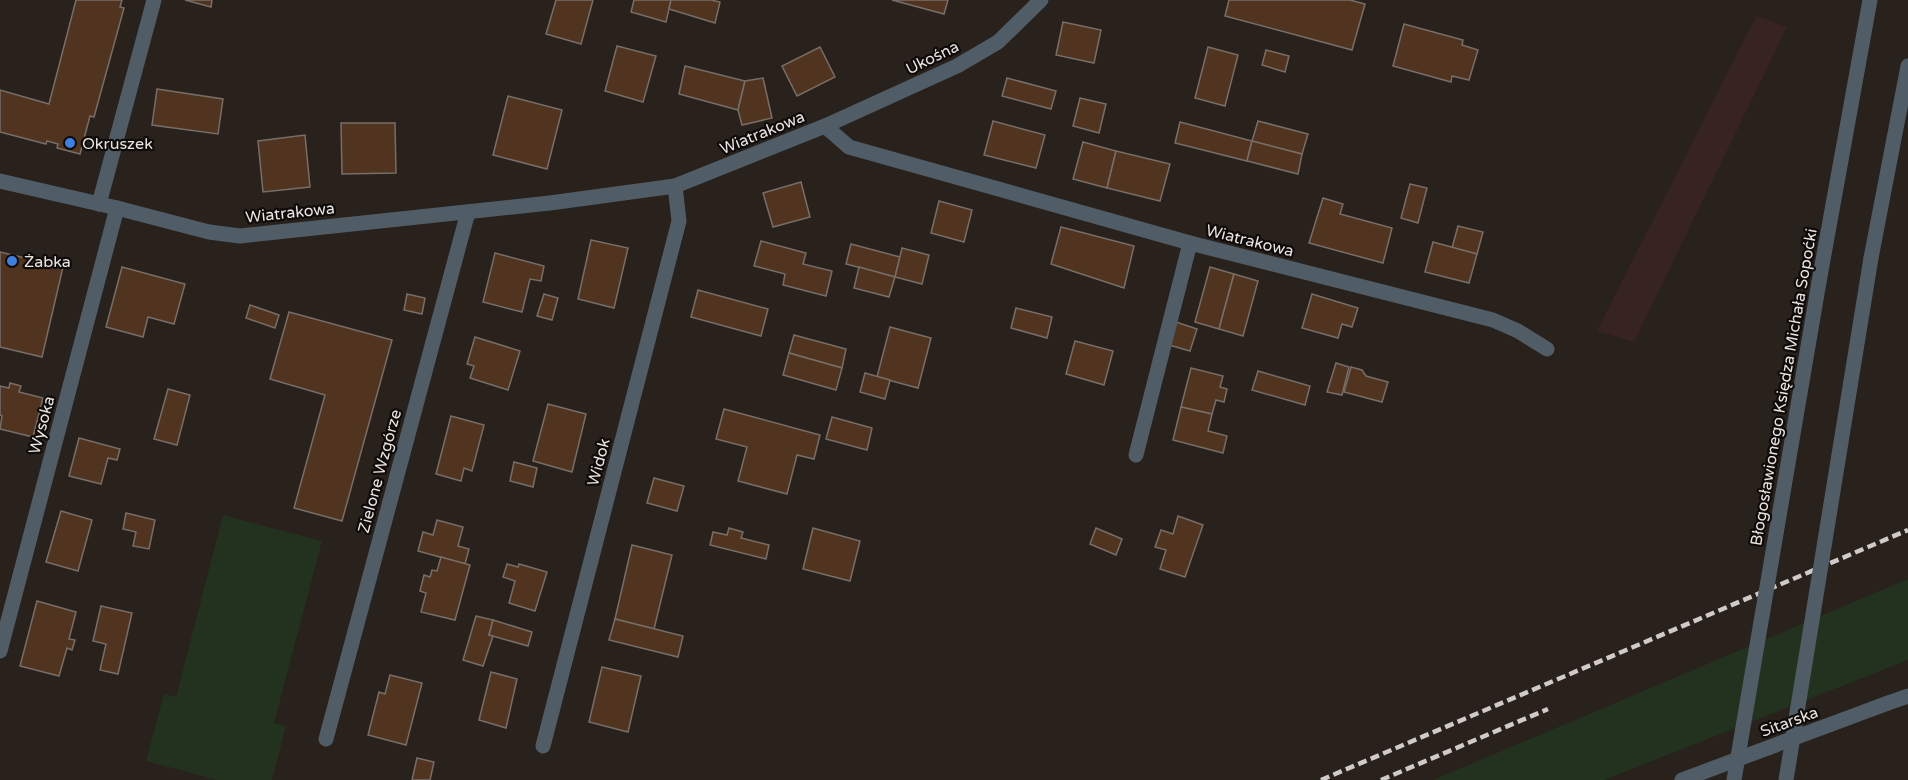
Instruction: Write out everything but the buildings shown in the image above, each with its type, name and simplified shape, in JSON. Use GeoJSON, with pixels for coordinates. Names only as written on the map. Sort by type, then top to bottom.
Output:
{"type":"FeatureCollection","features":[{"type":"Feature","properties":{"kind":"street"},"geometry":{"type":"LineString","coordinates":[[99,204],[154,0]]}},
{"type":"Feature","properties":{"kind":"street","name":"Ukośna"},"geometry":{"type":"LineString","coordinates":[[825,126],[933,78],[980,54],[998,42],[1041,0]]}},
{"type":"Feature","properties":{"kind":"street","name":"Błogosławionego Księdza Michała Sopoćki"},"geometry":{"type":"LineString","coordinates":[[1734,780],[1819,282],[1870,0]]}},
{"type":"Feature","properties":{"kind":"street"},"geometry":{"type":"LineString","coordinates":[[1786,780],[1871,258],[1908,66]]}},
{"type":"Feature","properties":{"kind":"street","name":"Wiatrakowa"},"geometry":{"type":"LineString","coordinates":[[0,182],[117,208],[209,232],[240,236],[549,203],[675,186],[825,126],[849,147],[1190,243],[1493,320],[1518,331],[1547,349]]}},
{"type":"Feature","properties":{"kind":"street","name":"Widok"},"geometry":{"type":"LineString","coordinates":[[543,746],[679,221],[675,186]]}},
{"type":"Feature","properties":{"kind":"street","name":"Wysoka"},"geometry":{"type":"LineString","coordinates":[[0,651],[117,208]]}},
{"type":"Feature","properties":{"kind":"street","name":"Zielone Wzgórze"},"geometry":{"type":"LineString","coordinates":[[326,739],[468,212]]}},
{"type":"Feature","properties":{"kind":"street"},"geometry":{"type":"LineString","coordinates":[[1136,455],[1190,243]]}},
{"type":"Feature","properties":{"kind":"street","name":"Sitarska"},"geometry":{"type":"LineString","coordinates":[[1682,780],[1908,696]]}},
{"type":"Feature","properties":{"kind":"shaded area"},"geometry":{"type":"Polygon","coordinates":[[[1756,16],[1787,27],[1634,342],[1597,331],[1756,16]]]}},
{"type":"Feature","properties":{"kind":"green space"},"geometry":{"type":"Polygon","coordinates":[[[223,515],[322,541],[274,723],[286,726],[272,780],[217,780],[146,761],[164,694],[176,697],[223,515]]]}},
{"type":"Feature","properties":{"kind":"green space"},"geometry":{"type":"Polygon","coordinates":[[[1908,579],[1908,660],[1604,780],[1433,780],[1908,579]]]}},
{"type":"Feature","properties":{"kind":"railway"},"geometry":{"type":"LineString","coordinates":[[1321,780],[1908,530]]}},
{"type":"Feature","properties":{"kind":"railway"},"geometry":{"type":"LineString","coordinates":[[1381,780],[1548,709]]}},
{"type":"Feature","properties":{"kind":"place","name":"Okruszek"},"geometry":{"type":"Point","coordinates":[70,143]}},
{"type":"Feature","properties":{"kind":"place","name":"Żabka"},"geometry":{"type":"Point","coordinates":[12,261]}}]}
